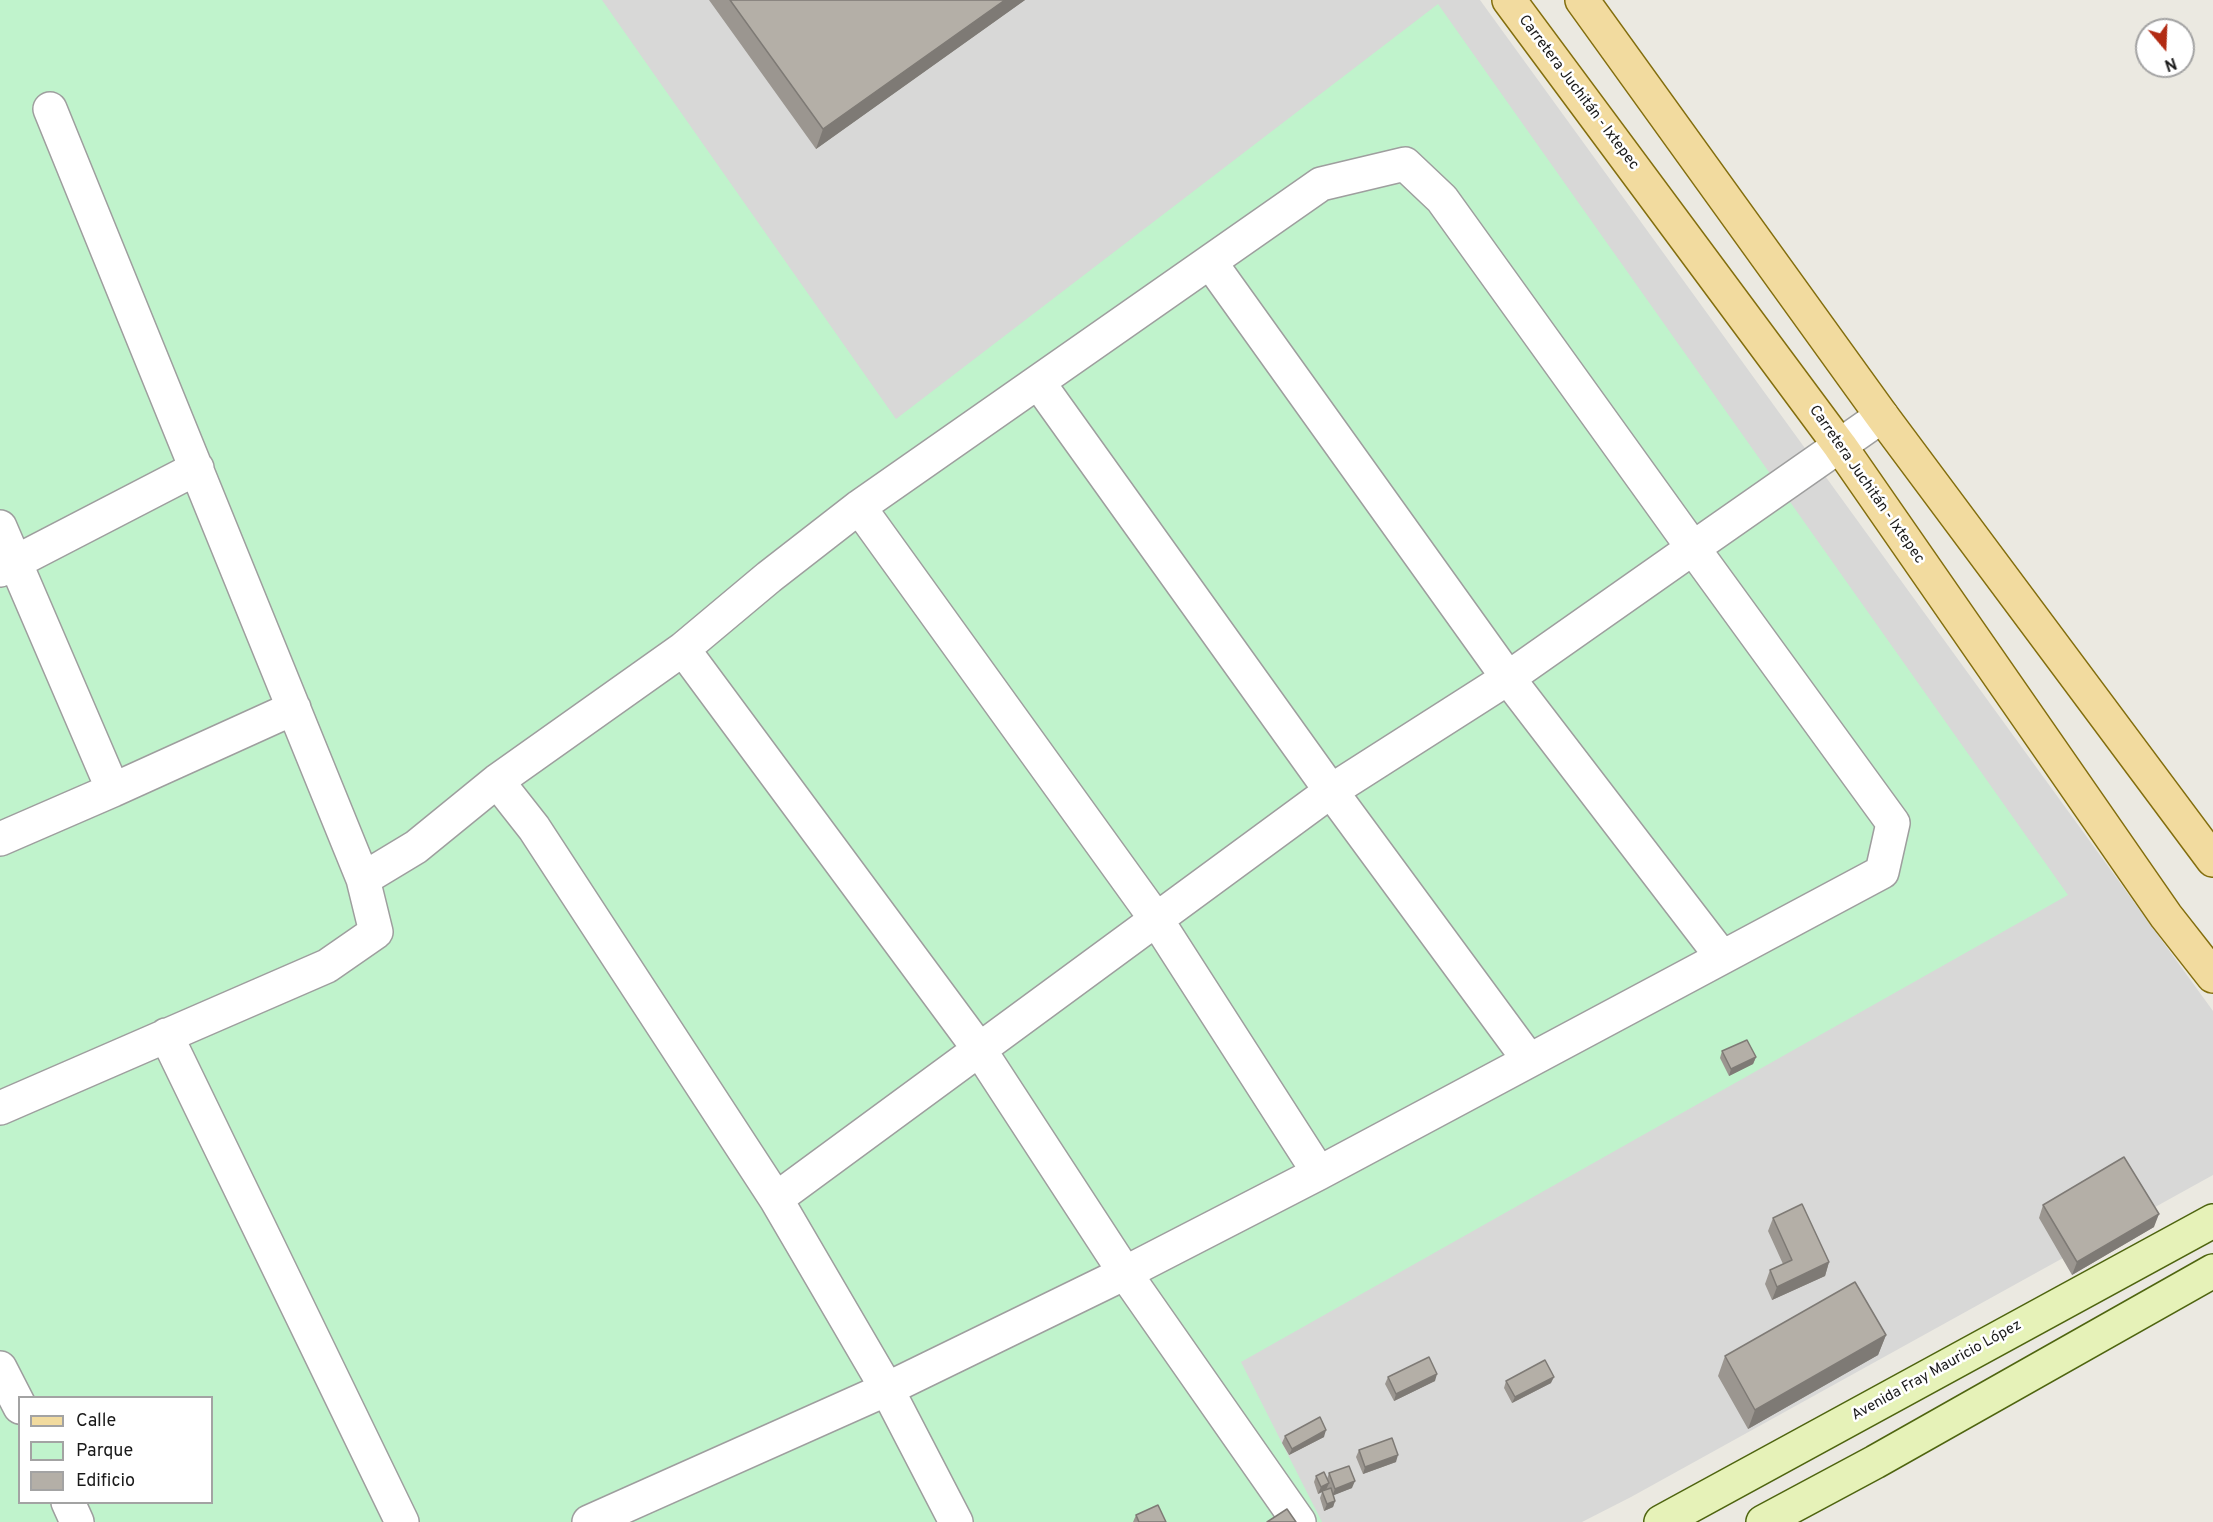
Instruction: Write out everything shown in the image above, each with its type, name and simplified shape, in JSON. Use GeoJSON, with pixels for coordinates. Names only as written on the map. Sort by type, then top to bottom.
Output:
{"type":"FeatureCollection","features":[{"type":"Feature","properties":{"kind":"main road","name":"Carretera Juchitán - Ixtepec"},"geometry":{"type":"LineString","coordinates":[[1509,0],[1840,446],[2166,916],[2213,976]]}},
{"type":"Feature","properties":{"kind":"main road"},"geometry":{"type":"LineString","coordinates":[[1582,0],[1882,416],[2213,860]]}},
{"type":"Feature","properties":{"kind":"street"},"geometry":{"type":"LineString","coordinates":[[0,1108],[327,966],[376,932],[363,879],[50,109]]}},
{"type":"Feature","properties":{"kind":"street"},"geometry":{"type":"LineString","coordinates":[[363,879],[416,848],[496,781],[683,649],[769,577],[859,507],[1321,184],[1405,164],[1442,199],[1893,823],[1882,872],[1319,1173],[1125,1273],[887,1389],[589,1522]]}},
{"type":"Feature","properties":{"kind":"street"},"geometry":{"type":"LineString","coordinates":[[1210,262],[1508,678],[1722,957]]}},
{"type":"Feature","properties":{"kind":"street"},"geometry":{"type":"LineString","coordinates":[[1038,382],[1331,790],[1529,1060]]}},
{"type":"Feature","properties":{"kind":"street"},"geometry":{"type":"LineString","coordinates":[[776,1199],[1331,790],[1508,678],[1882,416]]}},
{"type":"Feature","properties":{"kind":"street"},"geometry":{"type":"LineString","coordinates":[[8,566],[197,468]]}},
{"type":"Feature","properties":{"kind":"street"},"geometry":{"type":"LineString","coordinates":[[859,507],[1156,919],[1319,1173]]}},
{"type":"Feature","properties":{"kind":"street"},"geometry":{"type":"LineString","coordinates":[[0,527],[8,566],[113,790]]}},
{"type":"Feature","properties":{"kind":"street"},"geometry":{"type":"LineString","coordinates":[[683,649],[979,1049],[1125,1273],[1299,1522]]}},
{"type":"Feature","properties":{"kind":"street"},"geometry":{"type":"LineString","coordinates":[[0,839],[294,708]]}},
{"type":"Feature","properties":{"kind":"street"},"geometry":{"type":"LineString","coordinates":[[496,781],[534,828],[776,1199],[887,1389],[956,1522]]}},
{"type":"Feature","properties":{"kind":"street"},"geometry":{"type":"LineString","coordinates":[[165,1035],[402,1522]]}},
{"type":"Feature","properties":{"kind":"street","name":"Avenida Fray Mauricio López"},"geometry":{"type":"LineString","coordinates":[[1661,1522],[2213,1221]]}},
{"type":"Feature","properties":{"kind":"street"},"geometry":{"type":"LineString","coordinates":[[1763,1522],[1875,1462],[2213,1271]]}},
{"type":"Feature","properties":{"kind":"street"},"geometry":{"type":"LineString","coordinates":[[0,1368],[18,1403]]}},
{"type":"Feature","properties":{"kind":"street"},"geometry":{"type":"LineString","coordinates":[[68,1504],[77,1522]]}},
{"type":"Feature","properties":{"kind":"shaded area"},"geometry":{"type":"Polygon","coordinates":[[[0,0],[1480,0],[2213,1011],[2213,1175],[1582,1522],[0,1522],[0,0]]]}},
{"type":"Feature","properties":{"kind":"green space"},"geometry":{"type":"Polygon","coordinates":[[[0,0],[602,0],[896,419],[1438,4],[2068,895],[1241,1362],[1322,1522],[0,1522],[0,0]]]}},
{"type":"Feature","properties":{"kind":"building"},"geometry":{"type":"Polygon","coordinates":[[[730,0],[1005,0],[823,129],[730,0]]]}},
{"type":"Feature","properties":{"kind":"building"},"geometry":{"type":"Polygon","coordinates":[[[1747,1040],[1756,1057],[1731,1069],[1722,1051],[1747,1040]]]}},
{"type":"Feature","properties":{"kind":"building"},"geometry":{"type":"Polygon","coordinates":[[[2124,1157],[2159,1214],[2077,1262],[2043,1205],[2124,1157]]]}},
{"type":"Feature","properties":{"kind":"building"},"geometry":{"type":"Polygon","coordinates":[[[1802,1204],[1829,1262],[1777,1287],[1770,1270],[1792,1260],[1773,1218],[1802,1204]]]}},
{"type":"Feature","properties":{"kind":"building"},"geometry":{"type":"Polygon","coordinates":[[[1855,1282],[1886,1335],[1755,1410],[1725,1356],[1855,1282]]]}},
{"type":"Feature","properties":{"kind":"building"},"geometry":{"type":"Polygon","coordinates":[[[1429,1357],[1437,1374],[1396,1394],[1388,1377],[1429,1357]]]}},
{"type":"Feature","properties":{"kind":"building"},"geometry":{"type":"Polygon","coordinates":[[[1545,1360],[1554,1377],[1515,1397],[1506,1381],[1545,1360]]]}},
{"type":"Feature","properties":{"kind":"building"},"geometry":{"type":"Polygon","coordinates":[[[1320,1417],[1326,1430],[1292,1449],[1285,1436],[1320,1417]]]}},
{"type":"Feature","properties":{"kind":"building"},"geometry":{"type":"Polygon","coordinates":[[[1392,1438],[1398,1455],[1365,1467],[1359,1450],[1392,1438]]]}},
{"type":"Feature","properties":{"kind":"building"},"geometry":{"type":"Polygon","coordinates":[[[1349,1466],[1355,1481],[1335,1489],[1329,1473],[1349,1466]]]}},
{"type":"Feature","properties":{"kind":"building"},"geometry":{"type":"Polygon","coordinates":[[[1324,1472],[1329,1483],[1321,1487],[1316,1476],[1324,1472]]]}},
{"type":"Feature","properties":{"kind":"building"},"geometry":{"type":"Polygon","coordinates":[[[1331,1488],[1335,1501],[1327,1504],[1322,1491],[1331,1488]]]}},
{"type":"Feature","properties":{"kind":"building"},"geometry":{"type":"Polygon","coordinates":[[[1158,1505],[1166,1522],[1139,1522],[1136,1515],[1158,1505]]]}},
{"type":"Feature","properties":{"kind":"building"},"geometry":{"type":"Polygon","coordinates":[[[1287,1509],[1296,1522],[1267,1522],[1287,1509]]]}}]}
